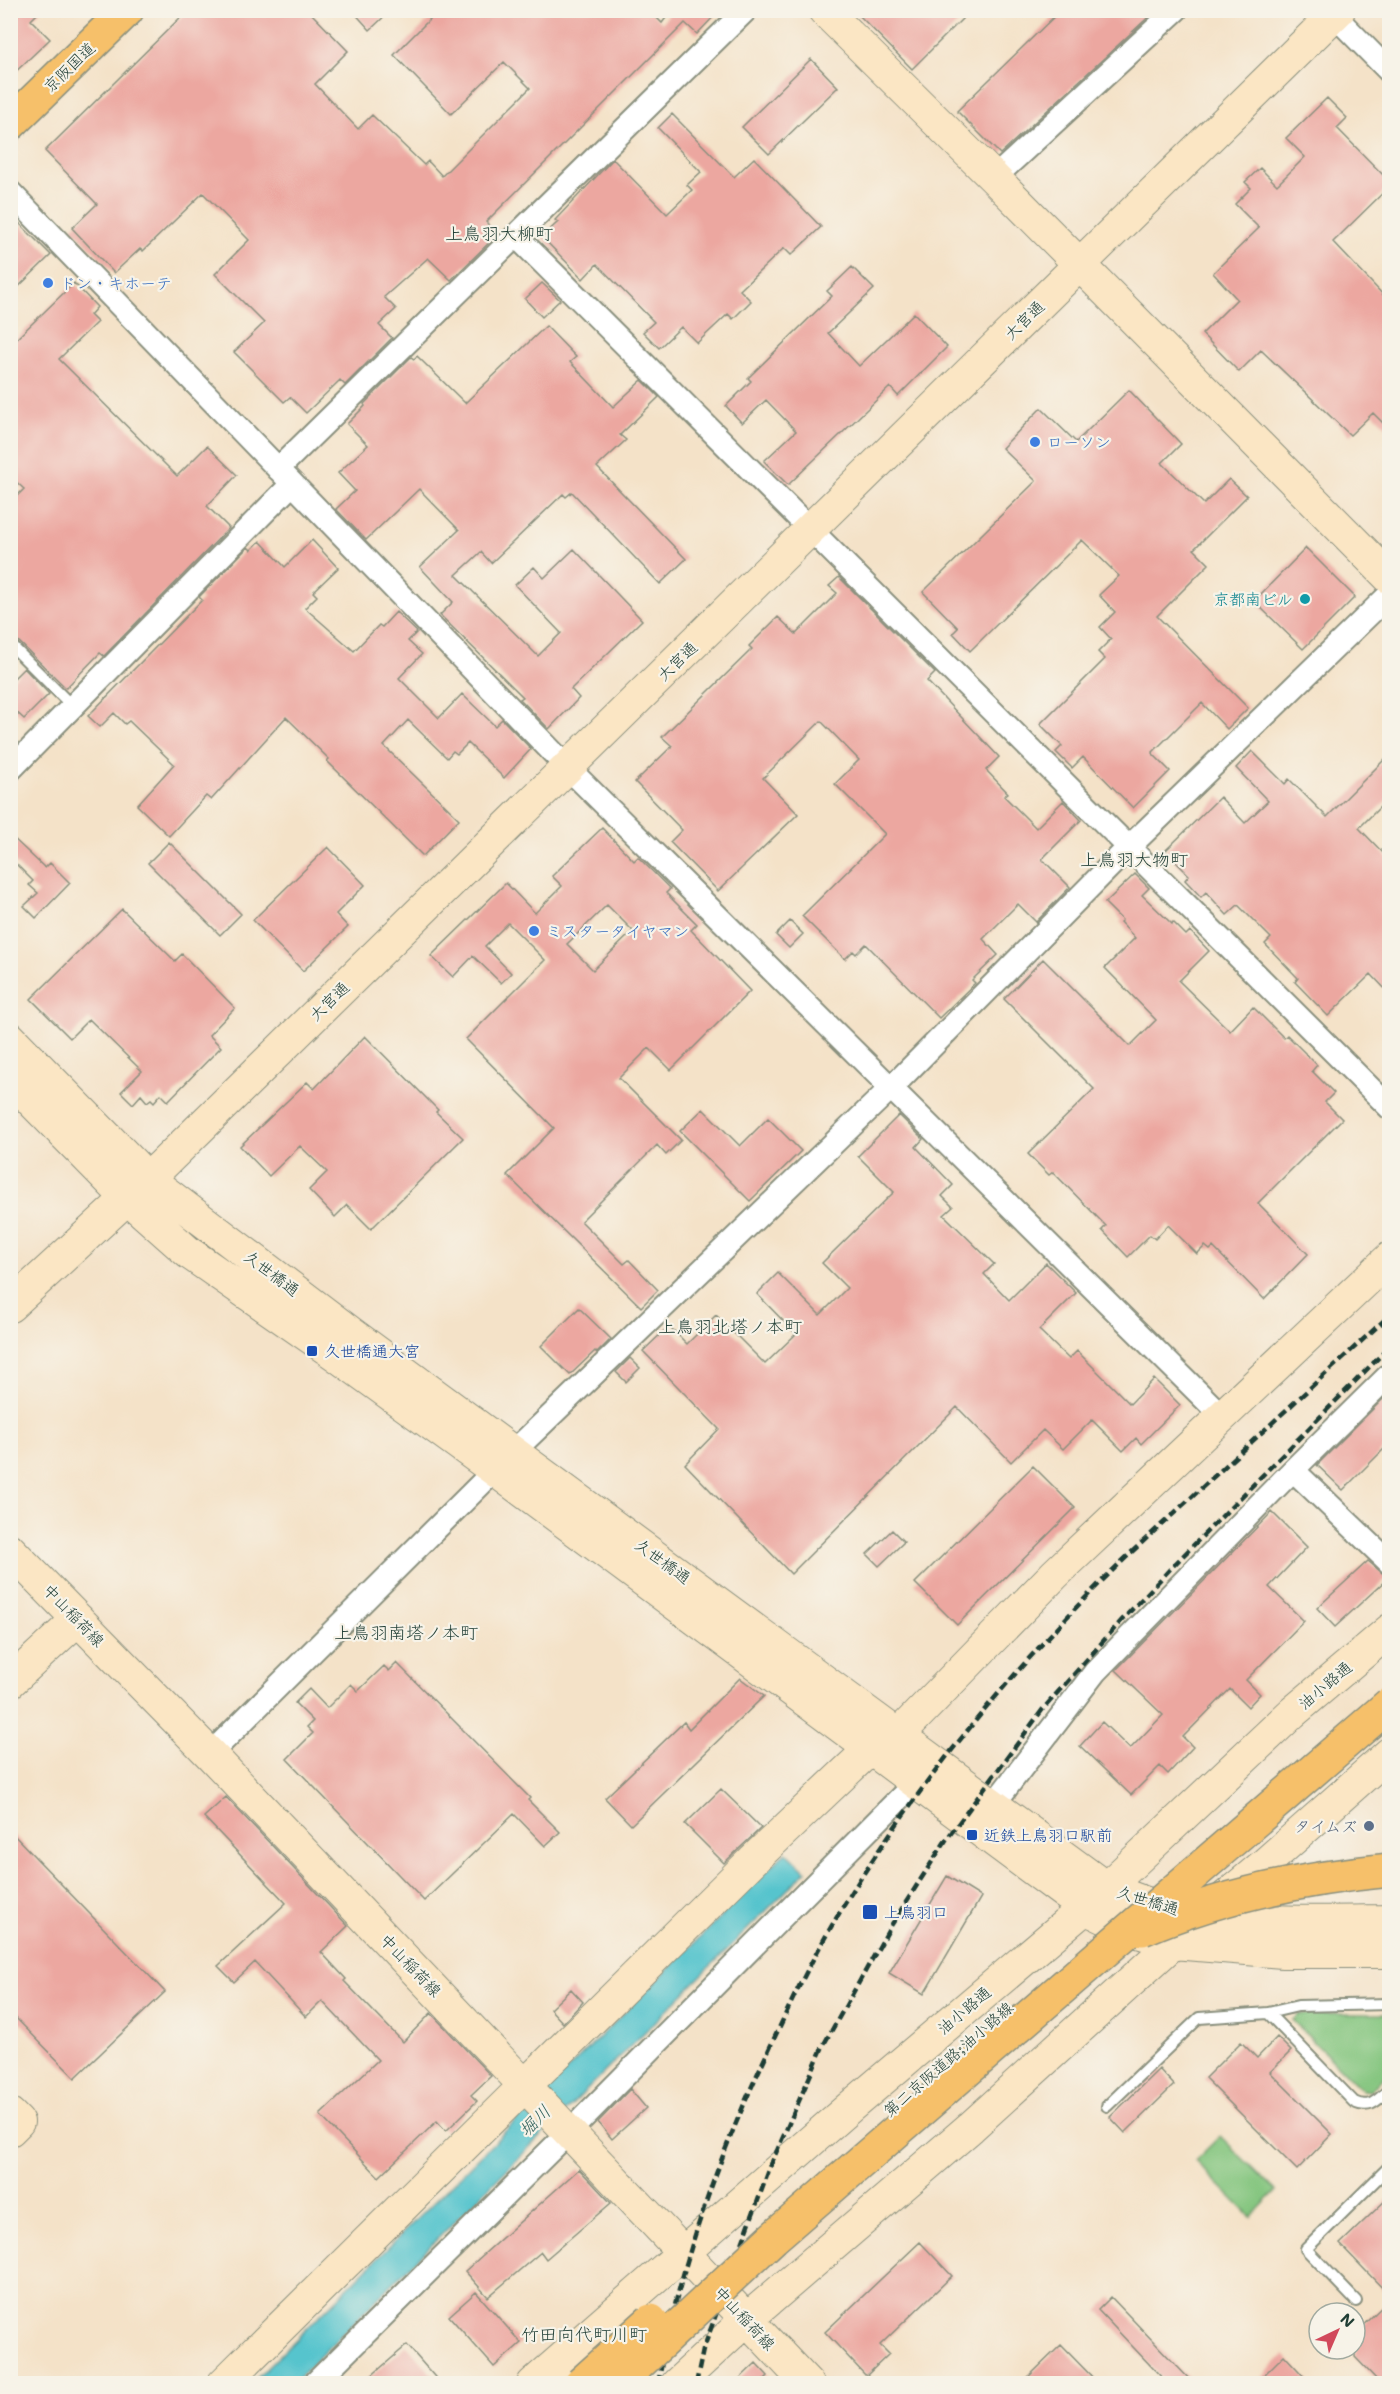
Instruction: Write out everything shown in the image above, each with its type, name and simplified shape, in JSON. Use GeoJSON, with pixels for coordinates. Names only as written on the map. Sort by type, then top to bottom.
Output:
{"type":"FeatureCollection","features":[{"type":"Feature","properties":{"kind":"highway","name":"京阪国道"},"geometry":{"type":"LineString","coordinates":[[10,124],[127,10]]}},
{"type":"Feature","properties":{"kind":"highway"},"geometry":{"type":"LineString","coordinates":[[616,2384],[773,2238],[1389,1704]]}},
{"type":"Feature","properties":{"kind":"highway","name":"第二京阪道路;油小路線"},"geometry":{"type":"LineString","coordinates":[[581,2384],[946,2058],[1008,2005],[1061,1969],[1107,1944],[1164,1919],[1290,1885],[1389,1870]]}},
{"type":"Feature","properties":{"kind":"street"},"geometry":{"type":"LineString","coordinates":[[10,770],[73,707],[285,476],[517,237],[746,10]]}},
{"type":"Feature","properties":{"kind":"street"},"geometry":{"type":"LineString","coordinates":[[824,10],[994,178],[1389,578]]}},
{"type":"Feature","properties":{"kind":"street"},"geometry":{"type":"LineString","coordinates":[[994,178],[1176,10]]}},
{"type":"Feature","properties":{"kind":"street"},"geometry":{"type":"LineString","coordinates":[[1334,12],[1389,72]]}},
{"type":"Feature","properties":{"kind":"street","name":"大宮通"},"geometry":{"type":"LineString","coordinates":[[10,1306],[137,1189],[568,768],[1334,12]]}},
{"type":"Feature","properties":{"kind":"street"},"geometry":{"type":"LineString","coordinates":[[10,192],[568,768],[1223,1417]]}},
{"type":"Feature","properties":{"kind":"street"},"geometry":{"type":"LineString","coordinates":[[517,237],[811,528],[1127,849],[1389,1108]]}},
{"type":"Feature","properties":{"kind":"street"},"geometry":{"type":"LineString","coordinates":[[210,1754],[505,1461],[892,1087],[1127,849],[1389,594]]}},
{"type":"Feature","properties":{"kind":"street","name":"久世橋通"},"geometry":{"type":"LineString","coordinates":[[10,1038],[137,1189]]}},
{"type":"Feature","properties":{"kind":"street","name":"久世橋通"},"geometry":{"type":"LineString","coordinates":[[10,1079],[137,1189],[344,1344],[801,1679],[899,1734],[993,1804],[1126,1928],[1173,1943],[1283,1952],[1389,1952]]}},
{"type":"Feature","properties":{"kind":"street"},"geometry":{"type":"LineString","coordinates":[[899,1734],[1055,1574],[1389,1258]]}},
{"type":"Feature","properties":{"kind":"street"},"geometry":{"type":"LineString","coordinates":[[993,1804],[1095,1672],[1389,1374]]}},
{"type":"Feature","properties":{"kind":"street"},"geometry":{"type":"LineString","coordinates":[[1293,1470],[1389,1563]]}},
{"type":"Feature","properties":{"kind":"street","name":"中山稲荷線"},"geometry":{"type":"LineString","coordinates":[[10,1550],[210,1754],[808,2384]]}},
{"type":"Feature","properties":{"kind":"street"},"geometry":{"type":"LineString","coordinates":[[10,1682],[78,1619]]}},
{"type":"Feature","properties":{"kind":"street","name":"油小路通"},"geometry":{"type":"LineString","coordinates":[[533,2384],[850,2107],[1096,1898],[1292,1713],[1389,1630]]}},
{"type":"Feature","properties":{"kind":"street","name":"久世橋通"},"geometry":{"type":"LineString","coordinates":[[801,1679],[870,1749],[915,1783],[1096,1898],[1149,1904],[1204,1915],[1285,1922],[1389,1921]]}},
{"type":"Feature","properties":{"kind":"street"},"geometry":{"type":"LineString","coordinates":[[223,2384],[528,2088],[753,1860],[870,1749]]}},
{"type":"Feature","properties":{"kind":"street"},"geometry":{"type":"LineString","coordinates":[[677,2384],[746,2320],[970,2127],[1204,1915],[1389,1753]]}},
{"type":"Feature","properties":{"kind":"street"},"geometry":{"type":"LineString","coordinates":[[314,2384],[915,1783]]}},
{"type":"Feature","properties":{"kind":"street"},"geometry":{"type":"LineString","coordinates":[[10,2114],[18,2122],[10,2130]]}},
{"type":"Feature","properties":{"kind":"lane"},"geometry":{"type":"LineString","coordinates":[[10,644],[73,707]]}},
{"type":"Feature","properties":{"kind":"lane"},"geometry":{"type":"LineString","coordinates":[[1107,2106],[1199,2018],[1268,2013],[1298,2006],[1389,2004]]}},
{"type":"Feature","properties":{"kind":"lane"},"geometry":{"type":"LineString","coordinates":[[1268,2013],[1354,2102],[1370,2105],[1389,2089]]}},
{"type":"Feature","properties":{"kind":"lane"},"geometry":{"type":"LineString","coordinates":[[1356,2301],[1306,2249],[1389,2166]]}},
{"type":"Feature","properties":{"kind":"green space"},"geometry":{"type":"Polygon","coordinates":[[[1299,2014],[1389,2014],[1389,2071],[1370,2091],[1362,2090],[1292,2020],[1299,2014]]]}},
{"type":"Feature","properties":{"kind":"green space"},"geometry":{"type":"Polygon","coordinates":[[[1220,2136],[1276,2191],[1251,2217],[1195,2161],[1220,2136]]]}},
{"type":"Feature","properties":{"kind":"water","name":"堀川"},"geometry":{"type":"Polygon","coordinates":[[[786,1852],[806,1871],[293,2383],[251,2384],[786,1852]]]}},
{"type":"Feature","properties":{"kind":"building"},"geometry":{"type":"Polygon","coordinates":[[[10,10],[41,10],[31,20],[50,39],[10,77],[10,10]]]}},
{"type":"Feature","properties":{"kind":"building"},"geometry":{"type":"Polygon","coordinates":[[[188,10],[308,10],[348,51],[315,84],[358,129],[372,115],[424,165],[428,161],[442,176],[530,88],[504,62],[451,114],[394,55],[439,10],[649,10],[662,23],[672,10],[720,10],[697,34],[685,23],[486,222],[498,234],[451,280],[428,258],[384,297],[396,309],[379,325],[392,338],[345,385],[340,380],[306,413],[290,397],[284,402],[234,352],[264,323],[215,274],[249,240],[203,193],[143,251],[140,249],[114,273],[72,228],[97,204],[45,151],[188,10]]]}},
{"type":"Feature","properties":{"kind":"building"},"geometry":{"type":"Polygon","coordinates":[[[352,10],[391,10],[370,30],[352,10]]]}},
{"type":"Feature","properties":{"kind":"building"},"geometry":{"type":"Polygon","coordinates":[[[854,10],[971,10],[912,69],[854,10]]]}},
{"type":"Feature","properties":{"kind":"building"},"geometry":{"type":"Polygon","coordinates":[[[1061,10],[1156,10],[1000,154],[957,111],[1061,10]]]}},
{"type":"Feature","properties":{"kind":"building"},"geometry":{"type":"Polygon","coordinates":[[[811,59],[838,87],[769,154],[742,127],[811,59]]]}},
{"type":"Feature","properties":{"kind":"building"},"geometry":{"type":"Polygon","coordinates":[[[1327,98],[1347,118],[1337,128],[1389,181],[1389,187],[1333,242],[1389,301],[1389,429],[1373,413],[1350,435],[1261,350],[1239,372],[1202,334],[1237,299],[1213,273],[1259,228],[1235,204],[1251,188],[1245,182],[1260,168],[1277,185],[1305,157],[1286,138],[1327,98]]]}},
{"type":"Feature","properties":{"kind":"building"},"geometry":{"type":"Polygon","coordinates":[[[672,114],[734,177],[754,158],[821,227],[791,255],[784,248],[740,290],[751,301],[733,319],[728,314],[697,343],[681,327],[659,348],[643,332],[654,322],[597,264],[583,279],[542,237],[558,222],[555,220],[613,159],[667,214],[692,190],[687,185],[701,172],[658,128],[672,114]]]}},
{"type":"Feature","properties":{"kind":"building"},"geometry":{"type":"Polygon","coordinates":[[[10,214],[51,255],[10,295],[10,214]]]}},
{"type":"Feature","properties":{"kind":"building"},"geometry":{"type":"Polygon","coordinates":[[[852,267],[874,289],[828,333],[859,366],[914,313],[947,347],[898,396],[890,387],[788,485],[764,461],[796,431],[766,400],[742,423],[726,406],[751,381],[748,378],[832,296],[827,291],[852,267]]]}},
{"type":"Feature","properties":{"kind":"building"},"geometry":{"type":"Polygon","coordinates":[[[74,283],[97,307],[90,315],[97,322],[59,359],[177,476],[207,446],[237,475],[207,506],[229,528],[104,656],[100,653],[66,688],[10,633],[10,503],[24,489],[10,476],[10,345],[74,283]]]}},
{"type":"Feature","properties":{"kind":"building"},"geometry":{"type":"Polygon","coordinates":[[[542,283],[560,300],[542,317],[525,299],[542,283]]]}},
{"type":"Feature","properties":{"kind":"building"},"geometry":{"type":"Polygon","coordinates":[[[546,326],[576,357],[570,362],[613,407],[642,380],[659,397],[620,435],[626,440],[597,467],[686,559],[660,584],[572,492],[566,497],[563,494],[491,563],[481,552],[456,575],[538,656],[561,633],[515,585],[534,567],[544,578],[574,549],[642,620],[571,689],[579,698],[549,729],[520,699],[523,697],[440,615],[453,602],[420,567],[459,530],[419,489],[366,540],[336,509],[355,491],[338,473],[368,445],[347,424],[411,357],[414,359],[417,356],[465,403],[546,326]]]}},
{"type":"Feature","properties":{"kind":"building"},"geometry":{"type":"Polygon","coordinates":[[[1129,390],[1181,444],[1162,463],[1204,504],[1229,479],[1247,496],[1194,549],[1209,564],[1157,616],[1248,708],[1227,729],[1202,703],[1152,753],[1170,771],[1133,808],[1083,757],[1072,768],[1056,752],[1062,746],[1040,724],[1105,659],[1098,652],[1111,639],[1100,627],[1115,612],[1099,595],[1119,576],[1082,540],[970,651],[953,633],[958,628],[923,592],[1036,481],[1002,448],[1041,408],[1076,442],[1129,390]]]}},
{"type":"Feature","properties":{"kind":"building"},"geometry":{"type":"Polygon","coordinates":[[[312,540],[338,568],[313,592],[317,596],[305,608],[354,651],[379,625],[382,627],[396,612],[417,632],[408,641],[422,654],[399,678],[439,718],[462,694],[495,726],[502,719],[531,749],[504,778],[468,743],[457,754],[453,751],[447,758],[408,720],[384,746],[459,819],[423,856],[286,717],[211,800],[206,796],[169,836],[137,805],[174,764],[129,721],[125,724],[114,713],[100,727],[88,716],[202,600],[199,597],[248,547],[251,550],[260,541],[285,567],[312,540]]]}},
{"type":"Feature","properties":{"kind":"building","name":"京都南ビル"},"geometry":{"type":"Polygon","coordinates":[[[1306,548],[1355,597],[1303,649],[1254,601],[1306,548]]]}},
{"type":"Feature","properties":{"kind":"building"},"geometry":{"type":"Polygon","coordinates":[[[839,577],[935,673],[927,681],[999,757],[986,770],[1008,793],[1004,796],[1036,828],[1063,801],[1081,820],[1042,859],[1070,887],[1036,922],[1018,904],[983,939],[998,955],[972,980],[975,983],[939,1018],[866,944],[856,954],[853,951],[845,959],[802,916],[885,834],[835,784],[859,760],[821,721],[763,778],[798,814],[718,891],[670,842],[682,830],[635,782],[672,746],[662,737],[752,649],[749,646],[778,617],[796,634],[837,593],[829,586],[839,577]]]}},
{"type":"Feature","properties":{"kind":"building"},"geometry":{"type":"Polygon","coordinates":[[[24,668],[49,694],[24,719],[10,706],[10,682],[24,668]]]}},
{"type":"Feature","properties":{"kind":"building"},"geometry":{"type":"Polygon","coordinates":[[[1252,751],[1285,784],[1289,779],[1327,817],[1389,755],[1389,798],[1359,828],[1389,859],[1389,993],[1371,974],[1328,1016],[1295,982],[1298,978],[1265,944],[1271,938],[1238,905],[1227,915],[1206,892],[1201,897],[1185,880],[1189,875],[1165,851],[1220,797],[1245,823],[1268,801],[1236,768],[1252,751]]]}},
{"type":"Feature","properties":{"kind":"building"},"geometry":{"type":"Polygon","coordinates":[[[602,828],[634,861],[638,857],[670,889],[666,893],[697,924],[691,930],[750,991],[671,1070],[649,1048],[619,1078],[681,1140],[666,1155],[657,1145],[581,1221],[624,1264],[629,1260],[658,1290],[641,1307],[507,1175],[554,1128],[466,1039],[545,960],[508,923],[485,946],[511,973],[501,983],[473,956],[453,977],[431,956],[506,883],[535,913],[562,886],[552,876],[602,828]],[[607,905],[567,944],[593,970],[633,931],[607,905]]]}},
{"type":"Feature","properties":{"kind":"building"},"geometry":{"type":"Polygon","coordinates":[[[10,835],[45,868],[50,863],[70,883],[36,918],[24,906],[38,893],[29,885],[33,881],[10,858],[10,835]]]}},
{"type":"Feature","properties":{"kind":"building"},"geometry":{"type":"Polygon","coordinates":[[[169,842],[241,914],[220,935],[148,863],[169,842]]]}},
{"type":"Feature","properties":{"kind":"building"},"geometry":{"type":"Polygon","coordinates":[[[328,847],[365,885],[336,914],[348,927],[303,971],[253,920],[328,847]]]}},
{"type":"Feature","properties":{"kind":"building"},"geometry":{"type":"Polygon","coordinates":[[[1135,874],[1149,888],[1142,895],[1186,935],[1190,931],[1209,951],[1179,981],[1230,1031],[1253,1007],[1284,1038],[1287,1035],[1317,1065],[1312,1071],[1334,1093],[1325,1102],[1342,1119],[1258,1203],[1308,1254],[1264,1299],[1213,1247],[1210,1250],[1205,1246],[1197,1254],[1168,1225],[1155,1239],[1150,1235],[1128,1257],[1102,1230],[1106,1226],[1053,1172],[1049,1175],[1028,1154],[1094,1089],[1004,999],[1043,959],[1130,1046],[1156,1020],[1105,968],[1135,938],[1120,922],[1122,920],[1105,903],[1135,874]]]}},
{"type":"Feature","properties":{"kind":"building"},"geometry":{"type":"Polygon","coordinates":[[[122,909],[175,961],[182,954],[235,1008],[209,1035],[221,1047],[168,1101],[161,1094],[154,1102],[151,1099],[147,1102],[141,1095],[133,1104],[121,1092],[142,1071],[89,1019],[70,1038],[31,999],[122,909]]]}},
{"type":"Feature","properties":{"kind":"building"},"geometry":{"type":"Polygon","coordinates":[[[790,921],[803,934],[789,948],[776,935],[790,921]]]}},
{"type":"Feature","properties":{"kind":"building"},"geometry":{"type":"Polygon","coordinates":[[[365,1036],[463,1138],[371,1229],[347,1205],[335,1217],[309,1190],[327,1172],[300,1146],[269,1176],[240,1146],[307,1082],[314,1089],[365,1036]]]}},
{"type":"Feature","properties":{"kind":"building"},"geometry":{"type":"Polygon","coordinates":[[[703,1109],[740,1146],[768,1118],[801,1151],[750,1201],[680,1131],[703,1109]]]}},
{"type":"Feature","properties":{"kind":"building"},"geometry":{"type":"Polygon","coordinates":[[[899,1115],[923,1139],[916,1147],[953,1185],[942,1196],[953,1207],[944,1215],[994,1264],[984,1274],[1009,1300],[1046,1263],[1076,1293],[1039,1330],[1069,1359],[1077,1351],[1130,1404],[1154,1379],[1180,1405],[1141,1444],[1136,1438],[1123,1451],[1092,1420],[1063,1449],[1043,1430],[1011,1462],[957,1407],[791,1574],[685,1464],[719,1429],[643,1351],[669,1326],[687,1344],[716,1315],[765,1364],[796,1334],[757,1294],[778,1273],[820,1315],[847,1288],[822,1263],[894,1192],[858,1156],[899,1115]]]}},
{"type":"Feature","properties":{"kind":"building"},"geometry":{"type":"Polygon","coordinates":[[[579,1308],[611,1339],[570,1375],[541,1346],[579,1308]]]}},
{"type":"Feature","properties":{"kind":"building"},"geometry":{"type":"Polygon","coordinates":[[[630,1358],[640,1368],[626,1382],[616,1372],[630,1358]]]}},
{"type":"Feature","properties":{"kind":"building"},"geometry":{"type":"Polygon","coordinates":[[[1389,1393],[1389,1444],[1343,1490],[1317,1465],[1389,1393]]]}},
{"type":"Feature","properties":{"kind":"building"},"geometry":{"type":"Polygon","coordinates":[[[1033,1466],[1075,1508],[957,1625],[915,1583],[1033,1466]]]}},
{"type":"Feature","properties":{"kind":"building"},"geometry":{"type":"Polygon","coordinates":[[[1272,1512],[1307,1547],[1269,1587],[1304,1621],[1246,1680],[1260,1694],[1248,1707],[1230,1689],[1183,1737],[1193,1747],[1168,1774],[1160,1766],[1131,1795],[1080,1746],[1102,1722],[1130,1749],[1163,1715],[1116,1670],[1272,1512]]]}},
{"type":"Feature","properties":{"kind":"building"},"geometry":{"type":"Polygon","coordinates":[[[892,1530],[904,1542],[879,1566],[867,1554],[892,1530]]]}},
{"type":"Feature","properties":{"kind":"building"},"geometry":{"type":"Polygon","coordinates":[[[1368,1561],[1388,1578],[1335,1627],[1317,1608],[1368,1561]]]}},
{"type":"Feature","properties":{"kind":"building"},"geometry":{"type":"Polygon","coordinates":[[[397,1663],[530,1798],[528,1800],[560,1832],[545,1846],[514,1814],[424,1901],[287,1759],[313,1733],[307,1727],[313,1721],[295,1703],[309,1689],[327,1708],[351,1684],[358,1691],[384,1666],[389,1671],[397,1663]]]}},
{"type":"Feature","properties":{"kind":"building"},"geometry":{"type":"Polygon","coordinates":[[[740,1678],[764,1696],[631,1825],[605,1798],[684,1722],[689,1729],[740,1678]]]}},
{"type":"Feature","properties":{"kind":"building"},"geometry":{"type":"Polygon","coordinates":[[[721,1789],[761,1828],[724,1863],[685,1824],[721,1789]]]}},
{"type":"Feature","properties":{"kind":"building"},"geometry":{"type":"Polygon","coordinates":[[[226,1797],[348,1926],[321,1952],[346,1979],[344,1981],[403,2042],[431,2013],[491,2076],[471,2095],[477,2101],[446,2131],[437,2121],[379,2177],[320,2115],[378,2060],[322,2001],[306,2017],[255,1962],[234,1982],[218,1966],[286,1903],[204,1817],[226,1797]]]}},
{"type":"Feature","properties":{"kind":"building"},"geometry":{"type":"Polygon","coordinates":[[[10,1831],[165,1992],[75,2078],[10,2012],[10,1831]]]}},
{"type":"Feature","properties":{"kind":"building"},"geometry":{"type":"Polygon","coordinates":[[[947,1876],[981,1897],[924,1994],[889,1973],[947,1876]]]}},
{"type":"Feature","properties":{"kind":"building"},"geometry":{"type":"Polygon","coordinates":[[[571,1989],[583,2002],[563,2023],[550,2009],[571,1989]]]}},
{"type":"Feature","properties":{"kind":"building"},"geometry":{"type":"Polygon","coordinates":[[[1277,2037],[1291,2051],[1270,2072],[1332,2134],[1297,2170],[1205,2078],[1241,2042],[1257,2058],[1277,2037]]]}},
{"type":"Feature","properties":{"kind":"building"},"geometry":{"type":"Polygon","coordinates":[[[1159,2069],[1174,2085],[1125,2133],[1110,2117],[1159,2069]]]}},
{"type":"Feature","properties":{"kind":"building"},"geometry":{"type":"Polygon","coordinates":[[[630,2089],[646,2108],[612,2139],[598,2122],[630,2089]]]}},
{"type":"Feature","properties":{"kind":"building"},"geometry":{"type":"Polygon","coordinates":[[[579,2169],[611,2203],[546,2259],[541,2252],[488,2297],[465,2271],[579,2169]]]}},
{"type":"Feature","properties":{"kind":"building"},"geometry":{"type":"Polygon","coordinates":[[[1389,2197],[1389,2295],[1340,2244],[1389,2197]]]}},
{"type":"Feature","properties":{"kind":"building"},"geometry":{"type":"Polygon","coordinates":[[[920,2242],[952,2276],[880,2345],[889,2354],[866,2376],[825,2332],[920,2242]]]}},
{"type":"Feature","properties":{"kind":"building"},"geometry":{"type":"Polygon","coordinates":[[[476,2292],[521,2343],[494,2367],[449,2316],[476,2292]]]}},
{"type":"Feature","properties":{"kind":"building"},"geometry":{"type":"Polygon","coordinates":[[[1111,2297],[1194,2384],[1168,2384],[1098,2310],[1111,2297]]]}},
{"type":"Feature","properties":{"kind":"building"},"geometry":{"type":"Polygon","coordinates":[[[1389,2300],[1389,2384],[1381,2384],[1359,2361],[1367,2361],[1367,2321],[1389,2300]]]}},
{"type":"Feature","properties":{"kind":"building"},"geometry":{"type":"Polygon","coordinates":[[[407,2345],[441,2384],[362,2384],[407,2345]]]}},
{"type":"Feature","properties":{"kind":"building"},"geometry":{"type":"Polygon","coordinates":[[[1061,2345],[1099,2384],[1021,2384],[1061,2345]]]}},
{"type":"Feature","properties":{"kind":"building"},"geometry":{"type":"Polygon","coordinates":[[[1284,2355],[1311,2384],[1255,2384],[1284,2355]]]}},
{"type":"Feature","properties":{"kind":"building"},"geometry":{"type":"Polygon","coordinates":[[[756,2363],[768,2376],[760,2384],[734,2384],[756,2363]]]}},
{"type":"Feature","properties":{"kind":"waterway"},"geometry":{"type":"LineString","coordinates":[[10,1702],[24,1690]]}},
{"type":"Feature","properties":{"kind":"railway"},"geometry":{"type":"LineString","coordinates":[[658,2384],[687,2260],[729,2140],[806,1972],[880,1848],[945,1758],[980,1715],[1092,1591],[1142,1542],[1390,1315]]}},
{"type":"Feature","properties":{"kind":"railway"},"geometry":{"type":"LineString","coordinates":[[696,2384],[703,2350],[772,2162],[824,2044],[892,1924],[946,1840],[1043,1709],[1122,1620],[1390,1346]]}},
{"type":"Feature","properties":{"kind":"place","name":"ドン・キホーテ"},"geometry":{"type":"Point","coordinates":[48,283]}},
{"type":"Feature","properties":{"kind":"place","name":"ローソン"},"geometry":{"type":"Point","coordinates":[1035,442]}},
{"type":"Feature","properties":{"kind":"place","name":"京都南ビル"},"geometry":{"type":"Point","coordinates":[1305,599]}},
{"type":"Feature","properties":{"kind":"place","name":"ミスタータイヤマン"},"geometry":{"type":"Point","coordinates":[534,931]}},
{"type":"Feature","properties":{"kind":"place","name":"久世橋通大宮"},"geometry":{"type":"Point","coordinates":[312,1351]}},
{"type":"Feature","properties":{"kind":"place","name":"タイムズ"},"geometry":{"type":"Point","coordinates":[1369,1826]}},
{"type":"Feature","properties":{"kind":"place","name":"近鉄上鳥羽口駅前"},"geometry":{"type":"Point","coordinates":[972,1835]}},
{"type":"Feature","properties":{"kind":"place","name":"上鳥羽口"},"geometry":{"type":"Point","coordinates":[870,1912]}},
{"type":"Feature","properties":{"kind":"district","name":"上鳥羽大柳町"},"geometry":{"type":"Point","coordinates":[499,234]}},
{"type":"Feature","properties":{"kind":"district","name":"上鳥羽大物町"},"geometry":{"type":"Point","coordinates":[1134,860]}},
{"type":"Feature","properties":{"kind":"district","name":"上鳥羽北塔ノ本町"},"geometry":{"type":"Point","coordinates":[730,1327]}},
{"type":"Feature","properties":{"kind":"district","name":"上鳥羽南塔ノ本町"},"geometry":{"type":"Point","coordinates":[406,1633]}},
{"type":"Feature","properties":{"kind":"district","name":"竹田向代町川町"},"geometry":{"type":"Point","coordinates":[584,2335]}}]}
